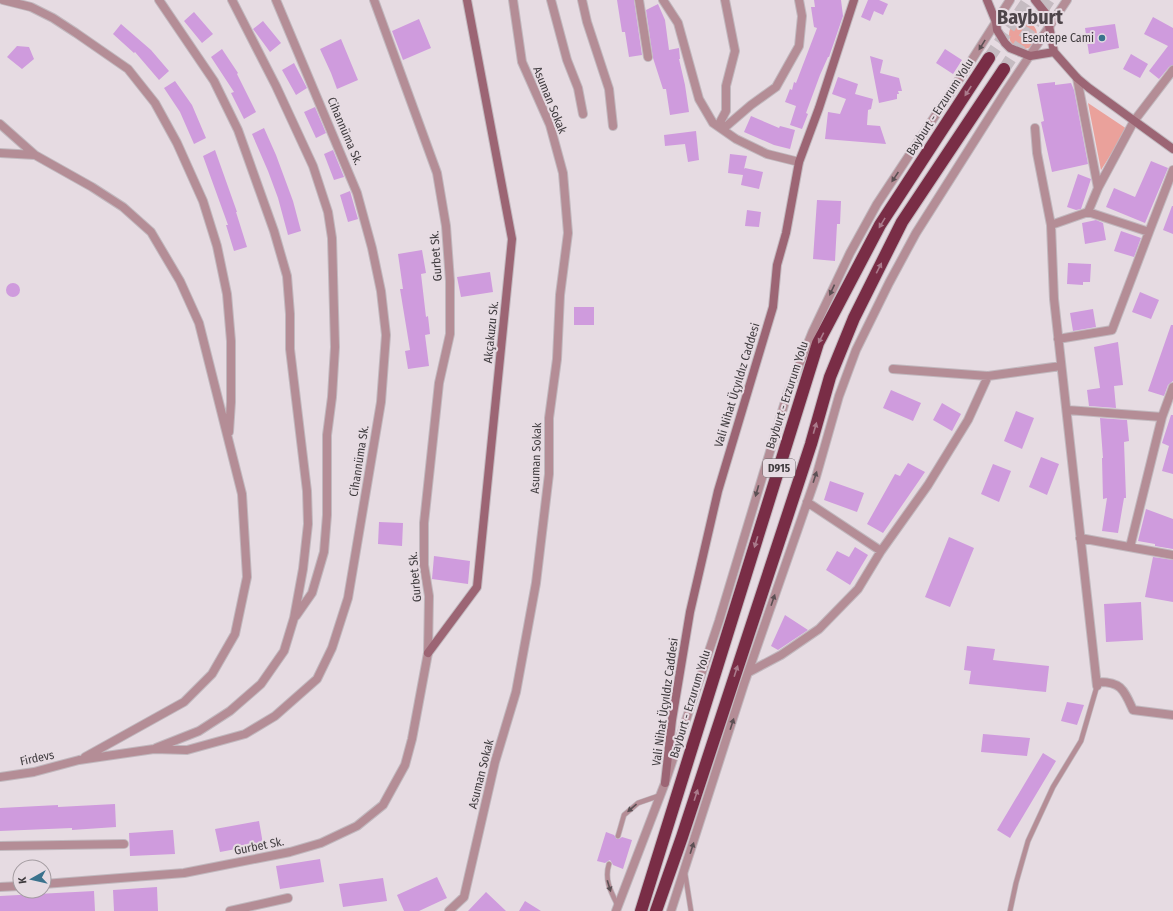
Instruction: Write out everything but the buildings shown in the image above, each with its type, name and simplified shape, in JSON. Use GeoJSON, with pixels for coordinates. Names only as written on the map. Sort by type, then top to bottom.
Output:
{"type":"FeatureCollection","features":[{"type":"Feature","properties":{"kind":"highway","name":"Bayburt - Erzurum Yolu"},"geometry":{"type":"LineString","coordinates":[[641,911],[818,343],[880,225],[989,58]]}},
{"type":"Feature","properties":{"kind":"highway","name":"D915"},"geometry":{"type":"LineString","coordinates":[[656,911],[682,838],[806,459],[830,377],[854,318],[902,222],[1004,69]]}},
{"type":"Feature","properties":{"kind":"main road","name":"Akçakuzu Sk."},"geometry":{"type":"LineString","coordinates":[[428,653],[477,587],[512,239],[467,0]]}},
{"type":"Feature","properties":{"kind":"main road"},"geometry":{"type":"LineString","coordinates":[[987,0],[996,22],[997,30],[1010,48],[1030,56],[1054,52]]}},
{"type":"Feature","properties":{"kind":"main road"},"geometry":{"type":"LineString","coordinates":[[1035,0],[1047,16],[1054,52],[1078,78],[1089,88],[1173,148]]}},
{"type":"Feature","properties":{"kind":"main road","name":"Vali Nihat Üçyıldız Caddesi"},"geometry":{"type":"LineString","coordinates":[[665,783],[672,720],[690,612],[718,491],[773,307],[777,265],[786,233],[799,162],[819,108],[853,1]]}},
{"type":"Feature","properties":{"kind":"street"},"geometry":{"type":"LineString","coordinates":[[3,0],[31,7],[52,18],[82,36],[128,69],[156,103],[177,143],[203,201],[217,246],[227,294],[231,349],[232,402],[228,439]]}},
{"type":"Feature","properties":{"kind":"street"},"geometry":{"type":"LineString","coordinates":[[154,749],[199,730],[230,711],[261,684],[284,651],[294,618],[303,569],[308,524],[307,491],[290,349],[290,314],[287,276],[274,231],[238,130],[214,81],[159,0]]}},
{"type":"Feature","properties":{"kind":"street"},"geometry":{"type":"LineString","coordinates":[[232,0],[276,86],[313,166],[328,212],[332,238],[335,347],[332,397],[327,435],[327,515],[324,552],[312,593],[294,618]]}},
{"type":"Feature","properties":{"kind":"street","name":"Cihannüma Sk."},"geometry":{"type":"LineString","coordinates":[[79,760],[154,749],[187,750],[245,734],[274,716],[317,679],[332,648],[348,598],[381,402],[386,335],[381,291],[358,193],[276,0]]}},
{"type":"Feature","properties":{"kind":"street","name":"Gurbet Sk."},"geometry":{"type":"LineString","coordinates":[[52,883],[184,873],[290,852],[321,843],[356,826],[383,805],[405,765],[412,739],[428,653],[430,596],[424,565],[424,523],[439,383],[450,334],[450,281],[446,226],[437,172],[374,0]]}},
{"type":"Feature","properties":{"kind":"street","name":"Asuman Sokak"},"geometry":{"type":"LineString","coordinates":[[449,911],[464,897],[495,762],[516,692],[536,584],[549,474],[549,418],[557,359],[560,295],[568,232],[563,173],[550,125],[522,62],[513,0]]}},
{"type":"Feature","properties":{"kind":"street"},"geometry":{"type":"LineString","coordinates":[[551,0],[567,60],[578,88],[583,114]]}},
{"type":"Feature","properties":{"kind":"street"},"geometry":{"type":"LineString","coordinates":[[582,0],[586,22],[609,90],[613,126]]}},
{"type":"Feature","properties":{"kind":"street"},"geometry":{"type":"LineString","coordinates":[[639,0],[648,57]]}},
{"type":"Feature","properties":{"kind":"street"},"geometry":{"type":"LineString","coordinates":[[663,0],[678,23],[699,98],[713,123],[736,139],[767,154],[799,162]]}},
{"type":"Feature","properties":{"kind":"street"},"geometry":{"type":"LineString","coordinates":[[720,128],[726,111],[726,86],[735,51],[725,0]]}},
{"type":"Feature","properties":{"kind":"street"},"geometry":{"type":"LineString","coordinates":[[720,128],[776,87],[799,46],[802,16],[799,0]]}},
{"type":"Feature","properties":{"kind":"street"},"geometry":{"type":"LineString","coordinates":[[617,909],[661,795],[719,621],[787,395],[812,333],[850,253],[877,204],[1010,0]]}},
{"type":"Feature","properties":{"kind":"street"},"geometry":{"type":"LineString","coordinates":[[671,911],[748,672],[816,477],[847,373],[856,350],[871,318],[916,233],[1067,0]]}},
{"type":"Feature","properties":{"kind":"street"},"geometry":{"type":"LineString","coordinates":[[1088,212],[1098,188],[1134,121],[1173,70]]}},
{"type":"Feature","properties":{"kind":"street"},"geometry":{"type":"LineString","coordinates":[[1078,78],[1098,188]]}},
{"type":"Feature","properties":{"kind":"street"},"geometry":{"type":"LineString","coordinates":[[0,124],[35,155],[92,187],[123,207],[150,232],[180,281],[199,323],[242,494],[247,577],[235,634],[212,674],[184,702],[79,760]]}},
{"type":"Feature","properties":{"kind":"street"},"geometry":{"type":"LineString","coordinates":[[1034,128],[1037,153],[1051,225],[1054,300],[1097,684],[1110,683],[1122,688],[1133,710],[1173,715]]}},
{"type":"Feature","properties":{"kind":"street"},"geometry":{"type":"LineString","coordinates":[[0,153],[35,155]]}},
{"type":"Feature","properties":{"kind":"street"},"geometry":{"type":"LineString","coordinates":[[1058,339],[1112,330],[1173,170]]}},
{"type":"Feature","properties":{"kind":"street"},"geometry":{"type":"LineString","coordinates":[[1051,225],[1088,212],[1149,232]]}},
{"type":"Feature","properties":{"kind":"street"},"geometry":{"type":"LineString","coordinates":[[893,369],[988,376],[1061,366]]}},
{"type":"Feature","properties":{"kind":"street"},"geometry":{"type":"LineString","coordinates":[[748,672],[781,655],[819,628],[858,589],[881,551],[928,485],[968,420],[988,376]]}},
{"type":"Feature","properties":{"kind":"street"},"geometry":{"type":"LineString","coordinates":[[1130,547],[1162,417],[1173,387]]}},
{"type":"Feature","properties":{"kind":"street"},"geometry":{"type":"LineString","coordinates":[[1067,410],[1162,417]]}},
{"type":"Feature","properties":{"kind":"street"},"geometry":{"type":"LineString","coordinates":[[807,502],[881,551]]}},
{"type":"Feature","properties":{"kind":"street"},"geometry":{"type":"LineString","coordinates":[[1080,538],[1173,555]]}},
{"type":"Feature","properties":{"kind":"street","name":"Firdevs"},"geometry":{"type":"LineString","coordinates":[[0,777],[34,772],[79,760]]}},
{"type":"Feature","properties":{"kind":"street"},"geometry":{"type":"LineString","coordinates":[[0,846],[124,844]]}},
{"type":"Feature","properties":{"kind":"street"},"geometry":{"type":"LineString","coordinates":[[0,887],[12,886]]}},
{"type":"Feature","properties":{"kind":"street"},"geometry":{"type":"LineString","coordinates":[[230,911],[288,898]]}},
{"type":"Feature","properties":{"kind":"lane"},"geometry":{"type":"LineString","coordinates":[[1010,911],[1016,883],[1028,842],[1053,787],[1081,741],[1097,684]]}},
{"type":"Feature","properties":{"kind":"lane"},"geometry":{"type":"LineString","coordinates":[[618,836],[624,815],[638,803],[661,795]]}},
{"type":"Feature","properties":{"kind":"lane"},"geometry":{"type":"LineString","coordinates":[[609,864],[607,871],[608,885],[617,909]]}},
{"type":"Feature","properties":{"kind":"lane"},"geometry":{"type":"LineString","coordinates":[[685,870],[691,911]]}},
{"type":"Feature","properties":{"kind":"shaded area"},"geometry":{"type":"Polygon","coordinates":[[[1023,21],[1033,25],[1037,35],[1033,45],[1023,49],[1013,45],[1009,35],[1013,25],[1023,21]]]}},
{"type":"Feature","properties":{"kind":"shaded area"},"geometry":{"type":"Polygon","coordinates":[[[1088,103],[1127,129],[1101,170],[1088,103]]]}},
{"type":"Feature","properties":{"kind":"tunnel"},"geometry":{"type":"LineString","coordinates":[[989,58],[1028,0]]}},
{"type":"Feature","properties":{"kind":"tunnel"},"geometry":{"type":"LineString","coordinates":[[1004,69],[1049,0]]}},
{"type":"Feature","properties":{"kind":"place","name":"Esentepe Cami"},"geometry":{"type":"Point","coordinates":[1102,38]}},
{"type":"Feature","properties":{"kind":"district","name":"Bayburt"},"geometry":{"type":"Point","coordinates":[1030,17]}}]}
